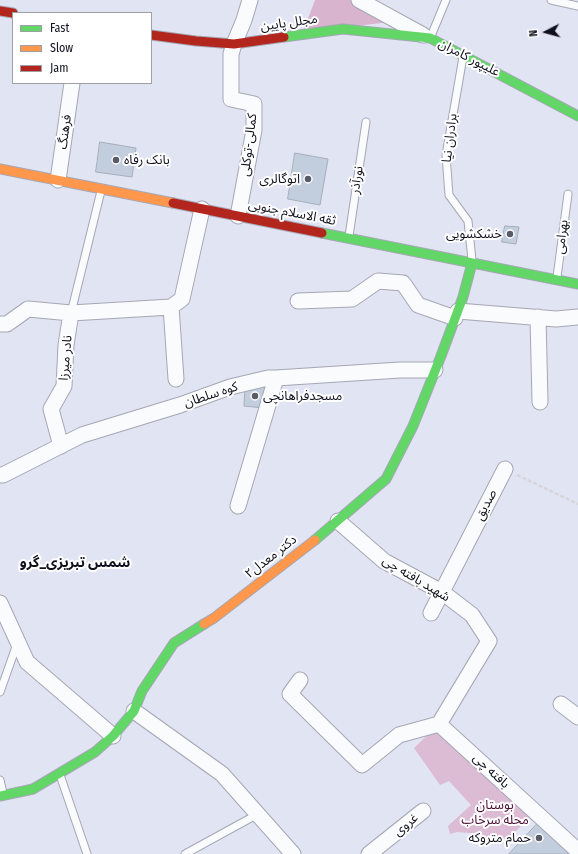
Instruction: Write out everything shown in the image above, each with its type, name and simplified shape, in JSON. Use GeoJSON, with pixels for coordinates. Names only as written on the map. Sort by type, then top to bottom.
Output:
{"type":"FeatureCollection","features":[{"type":"Feature","properties":{"kind":"street","name":"کمالی-توکلی"},"geometry":{"type":"LineString","coordinates":[[238,216],[254,130],[254,104],[231,99],[231,54],[250,0]]}},
{"type":"Feature","properties":{"kind":"street","name":"علیپور کامران"},"geometry":{"type":"LineString","coordinates":[[359,0],[578,116]]}},
{"type":"Feature","properties":{"kind":"street"},"geometry":{"type":"LineString","coordinates":[[0,11],[12,13]]}},
{"type":"Feature","properties":{"kind":"street","name":"مجلل پایین"},"geometry":{"type":"LineString","coordinates":[[152,35],[234,44],[343,28],[430,38]]}},
{"type":"Feature","properties":{"kind":"street","name":"فرهنگ"},"geometry":{"type":"LineString","coordinates":[[58,180],[72,84]]}},
{"type":"Feature","properties":{"kind":"street","name":"ثقه الاسلام جنوبی"},"geometry":{"type":"LineString","coordinates":[[0,169],[578,284]]}},
{"type":"Feature","properties":{"kind":"street"},"geometry":{"type":"LineString","coordinates":[[0,324],[7,324],[28,309],[71,313],[171,307],[182,299],[202,209]]}},
{"type":"Feature","properties":{"kind":"street","name":"دکتر معدل۲"},"geometry":{"type":"LineString","coordinates":[[2,796],[33,789],[95,752],[113,736],[134,710],[142,691],[174,643],[214,618],[338,521],[386,479],[413,426],[457,315],[472,263]]}},
{"type":"Feature","properties":{"kind":"street"},"geometry":{"type":"LineString","coordinates":[[298,301],[352,299],[378,281],[403,283],[418,305],[457,315],[538,317],[556,319],[578,317]]}},
{"type":"Feature","properties":{"kind":"street"},"geometry":{"type":"LineString","coordinates":[[171,307],[176,379]]}},
{"type":"Feature","properties":{"kind":"street","name":"نادر میرزا"},"geometry":{"type":"LineString","coordinates":[[61,446],[51,409],[64,386],[66,346],[71,313]]}},
{"type":"Feature","properties":{"kind":"street"},"geometry":{"type":"LineString","coordinates":[[538,317],[540,402]]}},
{"type":"Feature","properties":{"kind":"street","name":"کوه سلطان"},"geometry":{"type":"LineString","coordinates":[[0,475],[3,475],[82,435],[180,405],[230,387],[268,378],[400,370],[435,370]]}},
{"type":"Feature","properties":{"kind":"street"},"geometry":{"type":"LineString","coordinates":[[238,506],[276,378]]}},
{"type":"Feature","properties":{"kind":"street","name":"صدیق"},"geometry":{"type":"LineString","coordinates":[[431,613],[505,469]]}},
{"type":"Feature","properties":{"kind":"street","name":"شهید بافته چی"},"geometry":{"type":"LineString","coordinates":[[338,521],[384,561],[442,592],[472,615],[489,641],[439,724]]}},
{"type":"Feature","properties":{"kind":"street"},"geometry":{"type":"LineString","coordinates":[[0,603],[27,662],[113,736]]}},
{"type":"Feature","properties":{"kind":"street"},"geometry":{"type":"LineString","coordinates":[[300,680],[290,694],[362,765],[399,735],[439,724]]}},
{"type":"Feature","properties":{"kind":"street"},"geometry":{"type":"LineString","coordinates":[[561,704],[578,717]]}},
{"type":"Feature","properties":{"kind":"street"},"geometry":{"type":"LineString","coordinates":[[134,710],[222,774],[293,854]]}},
{"type":"Feature","properties":{"kind":"street","name":"بافته چی"},"geometry":{"type":"LineString","coordinates":[[439,724],[578,851]]}},
{"type":"Feature","properties":{"kind":"street","name":"غروی"},"geometry":{"type":"LineString","coordinates":[[370,854],[423,811]]}},
{"type":"Feature","properties":{"kind":"lane"},"geometry":{"type":"LineString","coordinates":[[430,38],[446,0]]}},
{"type":"Feature","properties":{"kind":"lane"},"geometry":{"type":"LineString","coordinates":[[551,0],[578,6]]}},
{"type":"Feature","properties":{"kind":"lane","name":"برادران نیا"},"geometry":{"type":"LineString","coordinates":[[463,55],[446,155],[449,195],[468,221],[472,263]]}},
{"type":"Feature","properties":{"kind":"lane","name":"نورآذر"},"geometry":{"type":"LineString","coordinates":[[348,238],[366,122]]}},
{"type":"Feature","properties":{"kind":"lane"},"geometry":{"type":"LineString","coordinates":[[71,313],[101,189]]}},
{"type":"Feature","properties":{"kind":"lane","name":"بهرامی"},"geometry":{"type":"LineString","coordinates":[[557,280],[568,194]]}},
{"type":"Feature","properties":{"kind":"lane"},"geometry":{"type":"LineString","coordinates":[[0,692],[18,642]]}},
{"type":"Feature","properties":{"kind":"lane"},"geometry":{"type":"LineString","coordinates":[[60,773],[87,854]]}},
{"type":"Feature","properties":{"kind":"lane"},"geometry":{"type":"LineString","coordinates":[[0,780],[2,796]]}},
{"type":"Feature","properties":{"kind":"lane"},"geometry":{"type":"LineString","coordinates":[[185,854],[258,814]]}},
{"type":"Feature","properties":{"kind":"path"},"geometry":{"type":"LineString","coordinates":[[505,469],[578,504]]}},
{"type":"Feature","properties":{"kind":"green space","name":"بوستان محله سرخاب"},"geometry":{"type":"Polygon","coordinates":[[[439,724],[533,814],[508,839],[485,837],[470,833],[457,832],[450,834],[448,826],[471,805],[449,781],[440,785],[414,748],[439,724]]]}},
{"type":"Feature","properties":{"kind":"shaded area"},"geometry":{"type":"Polygon","coordinates":[[[315,0],[353,0],[390,22],[303,32],[315,0]]]}},
{"type":"Feature","properties":{"kind":"building","name":"بانک رفاه"},"geometry":{"type":"Polygon","coordinates":[[[100,142],[136,148],[132,177],[96,172],[100,142]]]}},
{"type":"Feature","properties":{"kind":"building","name":"اتوگالری"},"geometry":{"type":"Polygon","coordinates":[[[295,153],[328,159],[320,205],[288,199],[295,153]]]}},
{"type":"Feature","properties":{"kind":"building","name":"خشکشویی"},"geometry":{"type":"Polygon","coordinates":[[[505,226],[519,227],[516,244],[502,242],[505,226]]]}},
{"type":"Feature","properties":{"kind":"building","name":"مسجدفراهانچی"},"geometry":{"type":"Polygon","coordinates":[[[269,381],[263,408],[244,406],[245,386],[269,381]]]}},
{"type":"Feature","properties":{"kind":"building","name":"حمام متروکه"},"geometry":{"type":"Polygon","coordinates":[[[539,822],[571,854],[509,854],[539,822]]]}},
{"type":"Feature","properties":{"kind":"traffic: fast"},"geometry":{"type":"LineString","coordinates":[[284,37],[343,29],[430,38],[578,116]]}},
{"type":"Feature","properties":{"kind":"traffic: fast"},"geometry":{"type":"LineString","coordinates":[[322,233],[578,284]]}},
{"type":"Feature","properties":{"kind":"traffic: fast"},"geometry":{"type":"LineString","coordinates":[[315,540],[386,479],[413,426],[441,356],[463,297],[472,263]]}},
{"type":"Feature","properties":{"kind":"traffic: fast"},"geometry":{"type":"LineString","coordinates":[[0,796],[33,789],[95,752],[113,736],[134,711],[142,691],[174,643],[204,624]]}},
{"type":"Feature","properties":{"kind":"traffic: slow"},"geometry":{"type":"LineString","coordinates":[[0,169],[173,203]]}},
{"type":"Feature","properties":{"kind":"traffic: slow"},"geometry":{"type":"LineString","coordinates":[[204,624],[214,618],[315,540]]}},
{"type":"Feature","properties":{"kind":"traffic: jam"},"geometry":{"type":"LineString","coordinates":[[0,11],[12,13]]}},
{"type":"Feature","properties":{"kind":"traffic: jam"},"geometry":{"type":"LineString","coordinates":[[152,35],[234,44],[284,37]]}},
{"type":"Feature","properties":{"kind":"traffic: jam"},"geometry":{"type":"LineString","coordinates":[[173,203],[322,233]]}},
{"type":"Feature","properties":{"kind":"place","name":"بانک رفاه"},"geometry":{"type":"Point","coordinates":[116,160]}},
{"type":"Feature","properties":{"kind":"place","name":"اتوگالری"},"geometry":{"type":"Point","coordinates":[308,179]}},
{"type":"Feature","properties":{"kind":"place","name":"خشکشویی"},"geometry":{"type":"Point","coordinates":[510,234]}},
{"type":"Feature","properties":{"kind":"place","name":"مسجدفراهانچی"},"geometry":{"type":"Point","coordinates":[255,396]}},
{"type":"Feature","properties":{"kind":"place","name":"حمام متروکه"},"geometry":{"type":"Point","coordinates":[539,838]}},
{"type":"Feature","properties":{"kind":"district","name":"شمس تبریزی_گرو"},"geometry":{"type":"Point","coordinates":[75,563]}}]}
